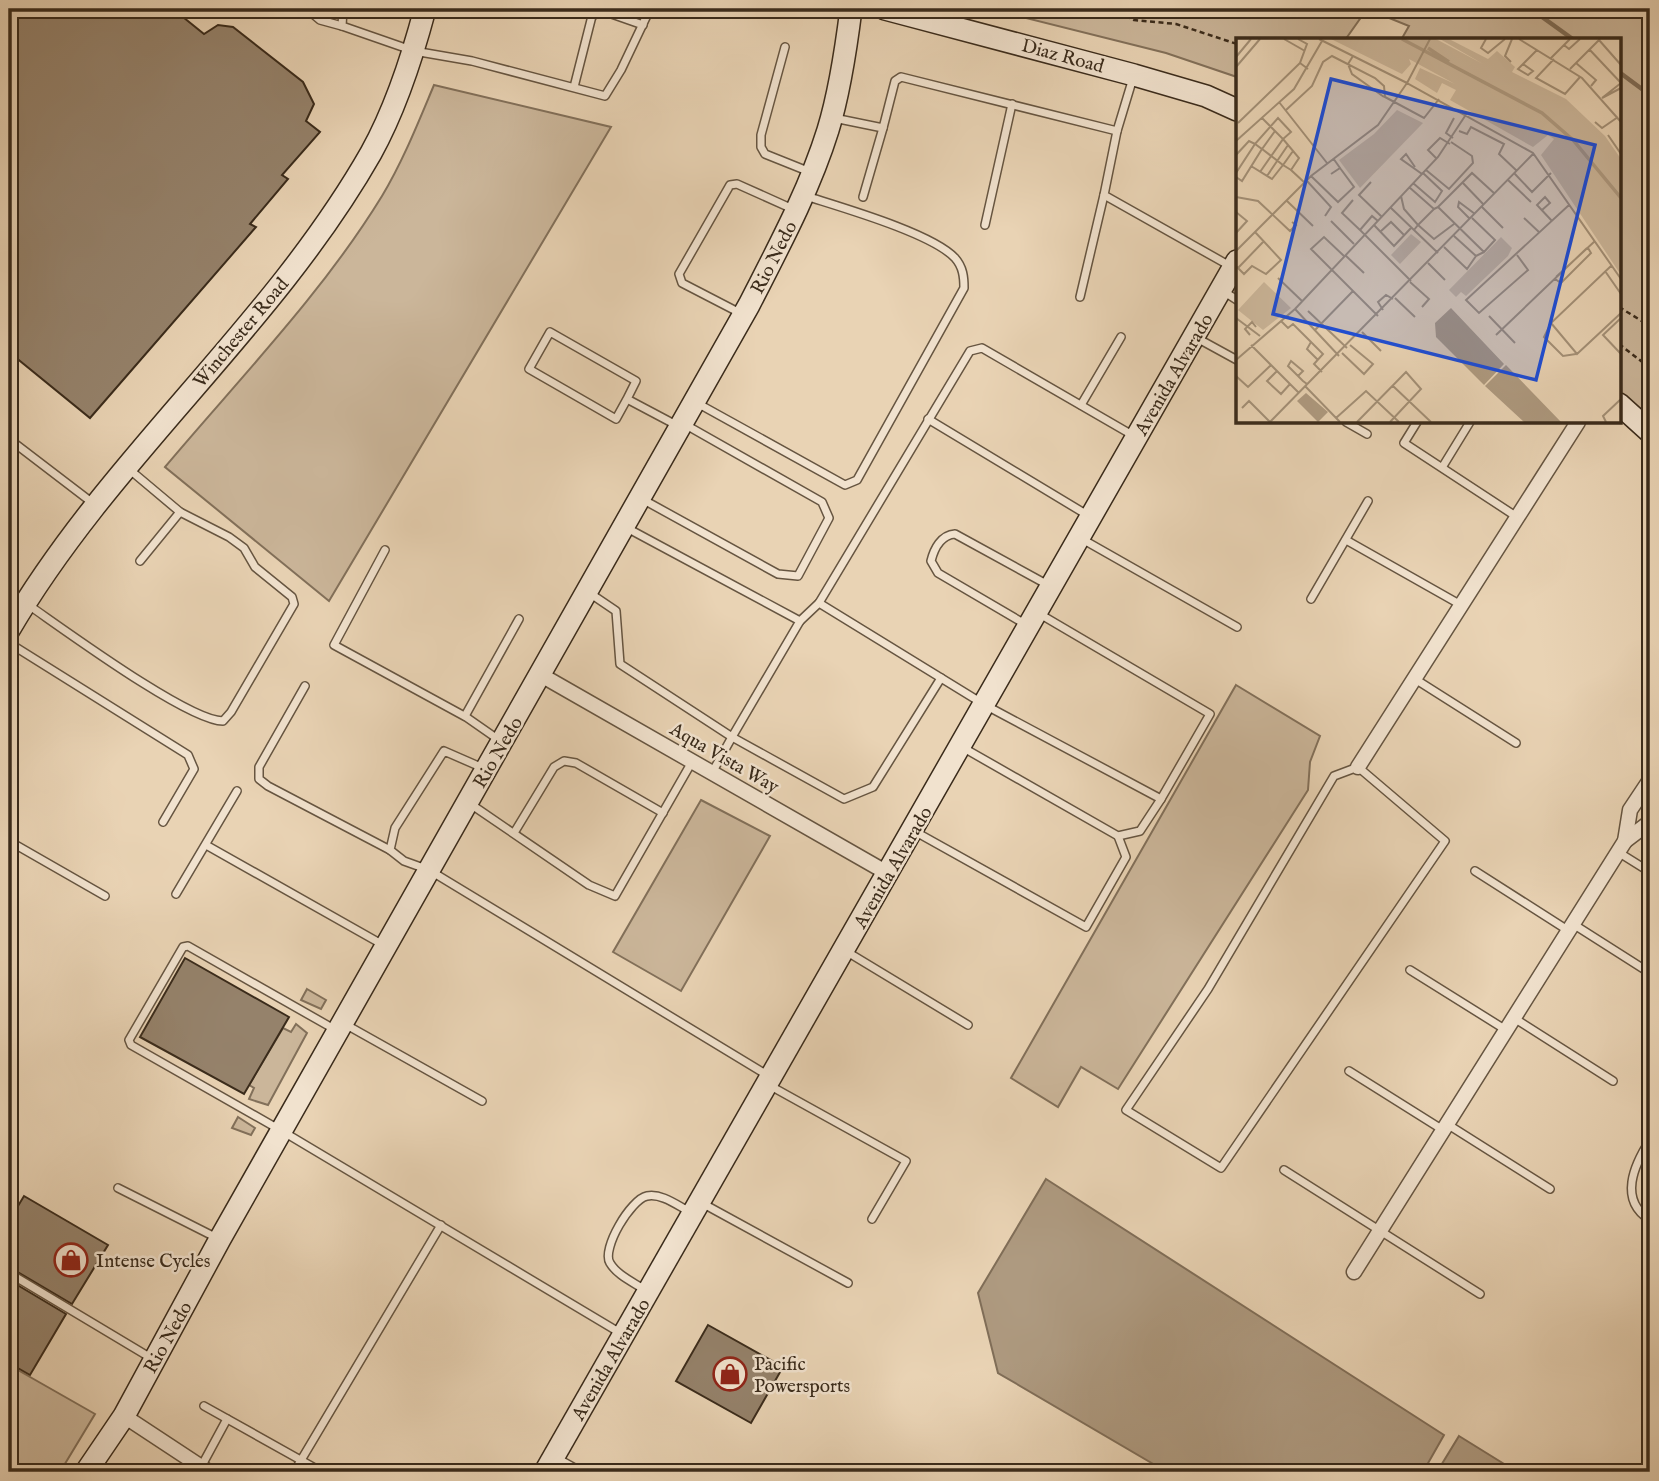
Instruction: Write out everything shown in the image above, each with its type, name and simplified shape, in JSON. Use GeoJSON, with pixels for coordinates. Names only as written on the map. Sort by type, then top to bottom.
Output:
{"type":"FeatureCollection","features":[{"type":"Feature","properties":{"kind":"street","name":"Winchester Road"},"geometry":{"type":"LineString","coordinates":[[9,630],[25,603],[95,505],[304,254],[342,202],[384,128],[414,51],[425,9]]}},
{"type":"Feature","properties":{"kind":"street","name":"Rio Nedo"},"geometry":{"type":"LineString","coordinates":[[86,1472],[124,1416],[220,1240],[744,314],[799,203],[831,117],[844,62],[851,9]]}},
{"type":"Feature","properties":{"kind":"street","name":"Diaz Road"},"geometry":{"type":"LineString","coordinates":[[886,9],[1134,75],[1206,96],[1236,110]]}},
{"type":"Feature","properties":{"kind":"street","name":"Avenida Alvarado"},"geometry":{"type":"LineString","coordinates":[[550,1464],[1195,336],[1229,295],[1235,265]]}},
{"type":"Feature","properties":{"kind":"street"},"geometry":{"type":"LineString","coordinates":[[1620,405],[1650,432]]}},
{"type":"Feature","properties":{"kind":"street"},"geometry":{"type":"LineString","coordinates":[[1358,767],[1577,424]]}},
{"type":"Feature","properties":{"kind":"street","name":"Aqua Vista Way"},"geometry":{"type":"LineString","coordinates":[[541,675],[889,874]]}},
{"type":"Feature","properties":{"kind":"street"},"geometry":{"type":"LineString","coordinates":[[1622,846],[1630,810],[1650,780]]}},
{"type":"Feature","properties":{"kind":"street"},"geometry":{"type":"LineString","coordinates":[[1354,1272],[1622,846],[1650,822]]}},
{"type":"Feature","properties":{"kind":"street"},"geometry":{"type":"LineString","coordinates":[[124,1416],[205,1470]]}},
{"type":"Feature","properties":{"kind":"lane"},"geometry":{"type":"LineString","coordinates":[[307,9],[320,20],[414,51],[472,61],[605,96],[650,9]]}},
{"type":"Feature","properties":{"kind":"lane"},"geometry":{"type":"LineString","coordinates":[[342,26],[343,9]]}},
{"type":"Feature","properties":{"kind":"lane"},"geometry":{"type":"LineString","coordinates":[[574,87],[592,16],[603,11],[643,25]]}},
{"type":"Feature","properties":{"kind":"lane"},"geometry":{"type":"LineString","coordinates":[[785,47],[761,135],[761,146],[765,154],[811,172]]}},
{"type":"Feature","properties":{"kind":"lane"},"geometry":{"type":"LineString","coordinates":[[1080,297],[1117,131],[1134,75]]}},
{"type":"Feature","properties":{"kind":"lane"},"geometry":{"type":"LineString","coordinates":[[863,197],[895,81],[901,77],[1117,131]]}},
{"type":"Feature","properties":{"kind":"lane"},"geometry":{"type":"LineString","coordinates":[[985,225],[1012,104]]}},
{"type":"Feature","properties":{"kind":"lane"},"geometry":{"type":"LineString","coordinates":[[831,117],[883,128]]}},
{"type":"Feature","properties":{"kind":"lane"},"geometry":{"type":"LineString","coordinates":[[694,401],[845,485],[857,480],[964,288],[963,273],[958,260],[947,251],[877,219],[799,203],[737,184],[730,186],[680,274],[682,283],[744,314]]}},
{"type":"Feature","properties":{"kind":"lane"},"geometry":{"type":"LineString","coordinates":[[1104,195],[1235,265]]}},
{"type":"Feature","properties":{"kind":"lane"},"geometry":{"type":"LineString","coordinates":[[550,332],[636,381],[627,399],[616,419],[529,369],[550,332]]}},
{"type":"Feature","properties":{"kind":"lane"},"geometry":{"type":"LineString","coordinates":[[1195,336],[1236,359]]}},
{"type":"Feature","properties":{"kind":"lane"},"geometry":{"type":"LineString","coordinates":[[1081,405],[1121,337]]}},
{"type":"Feature","properties":{"kind":"lane"},"geometry":{"type":"LineString","coordinates":[[713,772],[800,621],[819,603],[967,353],[982,348],[1137,438]]}},
{"type":"Feature","properties":{"kind":"lane"},"geometry":{"type":"LineString","coordinates":[[627,399],[680,424],[822,502],[829,518],[798,576],[778,574],[639,497]]}},
{"type":"Feature","properties":{"kind":"lane"},"geometry":{"type":"LineString","coordinates":[[928,419],[1091,517]]}},
{"type":"Feature","properties":{"kind":"lane"},"geometry":{"type":"LineString","coordinates":[[1350,424],[1367,434]]}},
{"type":"Feature","properties":{"kind":"lane"},"geometry":{"type":"LineString","coordinates":[[1416,424],[1404,443],[1518,517]]}},
{"type":"Feature","properties":{"kind":"lane"},"geometry":{"type":"LineString","coordinates":[[1443,466],[1469,424]]}},
{"type":"Feature","properties":{"kind":"lane"},"geometry":{"type":"LineString","coordinates":[[9,439],[95,505]]}},
{"type":"Feature","properties":{"kind":"lane"},"geometry":{"type":"LineString","coordinates":[[25,603],[156,690],[212,721],[223,721],[231,712],[294,604],[292,597],[255,567],[244,548],[229,537],[180,513],[126,468]]}},
{"type":"Feature","properties":{"kind":"lane"},"geometry":{"type":"LineString","coordinates":[[1311,599],[1368,501]]}},
{"type":"Feature","properties":{"kind":"lane"},"geometry":{"type":"LineString","coordinates":[[140,561],[180,513]]}},
{"type":"Feature","properties":{"kind":"lane"},"geometry":{"type":"LineString","coordinates":[[623,526],[800,621]]}},
{"type":"Feature","properties":{"kind":"lane"},"geometry":{"type":"LineString","coordinates":[[1052,587],[955,534],[945,535],[931,561],[938,573],[1034,620],[1210,714],[1140,831],[1118,836]]}},
{"type":"Feature","properties":{"kind":"lane"},"geometry":{"type":"LineString","coordinates":[[1080,538],[1237,627]]}},
{"type":"Feature","properties":{"kind":"lane"},"geometry":{"type":"LineString","coordinates":[[1346,540],[1462,605]]}},
{"type":"Feature","properties":{"kind":"lane"},"geometry":{"type":"LineString","coordinates":[[385,550],[334,645],[465,716],[502,742]]}},
{"type":"Feature","properties":{"kind":"lane"},"geometry":{"type":"LineString","coordinates":[[587,591],[616,611],[620,664],[732,737],[844,799],[873,787],[941,678]]}},
{"type":"Feature","properties":{"kind":"lane"},"geometry":{"type":"LineString","coordinates":[[819,603],[985,705],[1161,799]]}},
{"type":"Feature","properties":{"kind":"lane"},"geometry":{"type":"LineString","coordinates":[[465,716],[519,619]]}},
{"type":"Feature","properties":{"kind":"lane"},"geometry":{"type":"LineString","coordinates":[[9,643],[188,755],[194,769],[163,822]]}},
{"type":"Feature","properties":{"kind":"lane"},"geometry":{"type":"LineString","coordinates":[[1415,679],[1516,743]]}},
{"type":"Feature","properties":{"kind":"lane"},"geometry":{"type":"LineString","coordinates":[[305,686],[259,767],[259,779],[390,850],[404,861],[429,870],[769,1080],[906,1161],[872,1219]]}},
{"type":"Feature","properties":{"kind":"lane"},"geometry":{"type":"LineString","coordinates":[[913,831],[1086,927],[1126,857],[1118,836],[961,747]]}},
{"type":"Feature","properties":{"kind":"lane"},"geometry":{"type":"LineString","coordinates":[[390,850],[395,828],[444,751],[486,770]]}},
{"type":"Feature","properties":{"kind":"lane"},"geometry":{"type":"LineString","coordinates":[[468,802],[589,885],[615,896],[693,760]]}},
{"type":"Feature","properties":{"kind":"lane"},"geometry":{"type":"LineString","coordinates":[[514,833],[554,767],[564,761],[576,763],[663,813]]}},
{"type":"Feature","properties":{"kind":"lane"},"geometry":{"type":"LineString","coordinates":[[1358,767],[1445,841],[1221,1168],[1126,1110],[1208,989],[1334,776],[1358,767]]}},
{"type":"Feature","properties":{"kind":"lane"},"geometry":{"type":"LineString","coordinates":[[176,894],[237,791]]}},
{"type":"Feature","properties":{"kind":"lane"},"geometry":{"type":"LineString","coordinates":[[9,841],[105,896]]}},
{"type":"Feature","properties":{"kind":"lane"},"geometry":{"type":"LineString","coordinates":[[206,845],[386,946]]}},
{"type":"Feature","properties":{"kind":"lane"},"geometry":{"type":"LineString","coordinates":[[1622,846],[1650,872]]}},
{"type":"Feature","properties":{"kind":"lane"},"geometry":{"type":"LineString","coordinates":[[1475,870],[1650,973]]}},
{"type":"Feature","properties":{"kind":"lane"},"geometry":{"type":"LineString","coordinates":[[482,1101],[188,946],[183,947],[129,1040],[131,1045],[282,1130],[624,1335]]}},
{"type":"Feature","properties":{"kind":"lane"},"geometry":{"type":"LineString","coordinates":[[844,950],[968,1025]]}},
{"type":"Feature","properties":{"kind":"lane"},"geometry":{"type":"LineString","coordinates":[[1410,970],[1613,1081]]}},
{"type":"Feature","properties":{"kind":"lane"},"geometry":{"type":"LineString","coordinates":[[1349,1071],[1550,1189]]}},
{"type":"Feature","properties":{"kind":"lane"},"geometry":{"type":"LineString","coordinates":[[1650,1140],[1634,1165],[1631,1177],[1634,1202],[1641,1215],[1650,1220]]}},
{"type":"Feature","properties":{"kind":"lane"},"geometry":{"type":"LineString","coordinates":[[1284,1170],[1480,1294]]}},
{"type":"Feature","properties":{"kind":"lane"},"geometry":{"type":"LineString","coordinates":[[118,1188],[220,1240]]}},
{"type":"Feature","properties":{"kind":"lane"},"geometry":{"type":"LineString","coordinates":[[648,1292],[617,1271],[608,1261],[607,1250],[632,1205],[643,1196],[657,1195],[696,1208],[848,1283]]}},
{"type":"Feature","properties":{"kind":"lane"},"geometry":{"type":"LineString","coordinates":[[294,1472],[441,1225]]}},
{"type":"Feature","properties":{"kind":"lane"},"geometry":{"type":"LineString","coordinates":[[9,1273],[154,1360]]}},
{"type":"Feature","properties":{"kind":"lane"},"geometry":{"type":"LineString","coordinates":[[204,1406],[322,1472]]}},
{"type":"Feature","properties":{"kind":"lane"},"geometry":{"type":"LineString","coordinates":[[205,1470],[227,1419]]}},
{"type":"Feature","properties":{"kind":"lane"},"geometry":{"type":"LineString","coordinates":[[550,1464],[582,1472]]}},
{"type":"Feature","properties":{"kind":"path"},"geometry":{"type":"LineString","coordinates":[[1110,9],[1134,20],[1176,24],[1236,44]]}},
{"type":"Feature","properties":{"kind":"path"},"geometry":{"type":"LineString","coordinates":[[1620,308],[1650,326]]}},
{"type":"Feature","properties":{"kind":"path"},"geometry":{"type":"LineString","coordinates":[[1620,345],[1650,368]]}},
{"type":"Feature","properties":{"kind":"shaded area"},"geometry":{"type":"Polygon","coordinates":[[[990,9],[1367,9],[1346,38],[1236,38],[1236,77],[1166,53],[990,9]]]}},
{"type":"Feature","properties":{"kind":"shaded area"},"geometry":{"type":"Polygon","coordinates":[[[1367,9],[1650,9],[1650,422],[1620,395],[1620,38],[1402,38],[1409,26],[1367,9]]]}},
{"type":"Feature","properties":{"kind":"shaded area"},"geometry":{"type":"Polygon","coordinates":[[[434,85],[611,127],[329,601],[165,467],[279,335],[358,232],[397,169],[434,85]]]}},
{"type":"Feature","properties":{"kind":"shaded area"},"geometry":{"type":"Polygon","coordinates":[[[1236,685],[1320,736],[1310,762],[1308,790],[1118,1089],[1081,1067],[1058,1107],[1011,1078],[1236,685]]]}},
{"type":"Feature","properties":{"kind":"shaded area"},"geometry":{"type":"Polygon","coordinates":[[[701,800],[770,836],[681,991],[613,952],[701,800]]]}},
{"type":"Feature","properties":{"kind":"shaded area"},"geometry":{"type":"Polygon","coordinates":[[[307,989],[326,1000],[321,1009],[301,1000],[307,989]]]}},
{"type":"Feature","properties":{"kind":"shaded area"},"geometry":{"type":"Polygon","coordinates":[[[296,1024],[307,1033],[268,1105],[249,1099],[254,1088],[249,1085],[283,1028],[291,1032],[296,1024]]]}},
{"type":"Feature","properties":{"kind":"shaded area"},"geometry":{"type":"Polygon","coordinates":[[[238,1117],[255,1128],[251,1135],[232,1128],[238,1117]]]}},
{"type":"Feature","properties":{"kind":"shaded area"},"geometry":{"type":"Polygon","coordinates":[[[1046,1179],[1444,1435],[1423,1472],[1167,1472],[998,1373],[978,1293],[1046,1179]]]}},
{"type":"Feature","properties":{"kind":"shaded area"},"geometry":{"type":"Polygon","coordinates":[[[9,1365],[95,1414],[60,1472],[9,1472],[9,1365]]]}},
{"type":"Feature","properties":{"kind":"shaded area"},"geometry":{"type":"Polygon","coordinates":[[[1459,1436],[1517,1472],[1437,1472],[1459,1436]]]}},
{"type":"Feature","properties":{"kind":"building"},"geometry":{"type":"Polygon","coordinates":[[[9,9],[173,9],[204,34],[218,25],[233,27],[303,82],[314,104],[306,121],[320,132],[282,175],[288,179],[250,224],[256,227],[90,418],[9,352],[9,9]]]}},
{"type":"Feature","properties":{"kind":"building"},"geometry":{"type":"Polygon","coordinates":[[[185,958],[289,1017],[244,1094],[140,1037],[185,958]]]}},
{"type":"Feature","properties":{"kind":"building"},"geometry":{"type":"Polygon","coordinates":[[[24,1196],[108,1245],[72,1304],[9,1267],[9,1221],[24,1196]]]}},
{"type":"Feature","properties":{"kind":"building"},"geometry":{"type":"Polygon","coordinates":[[[9,1280],[66,1314],[30,1375],[9,1363],[9,1280]]]}},
{"type":"Feature","properties":{"kind":"building","name":"Pacific Powersports"},"geometry":{"type":"Polygon","coordinates":[[[708,1325],[783,1367],[751,1423],[676,1381],[708,1325]]]}},
{"type":"Feature","properties":{"kind":"waterway"},"geometry":{"type":"LineString","coordinates":[[1531,9],[1571,38]]}},
{"type":"Feature","properties":{"kind":"waterway"},"geometry":{"type":"LineString","coordinates":[[1620,73],[1650,95]]}},
{"type":"Feature","properties":{"kind":"place","name":"Intense Cycles"},"geometry":{"type":"Point","coordinates":[71,1260]}},
{"type":"Feature","properties":{"kind":"place","name":"Pacific Powersports"},"geometry":{"type":"Point","coordinates":[730,1374]}}]}
